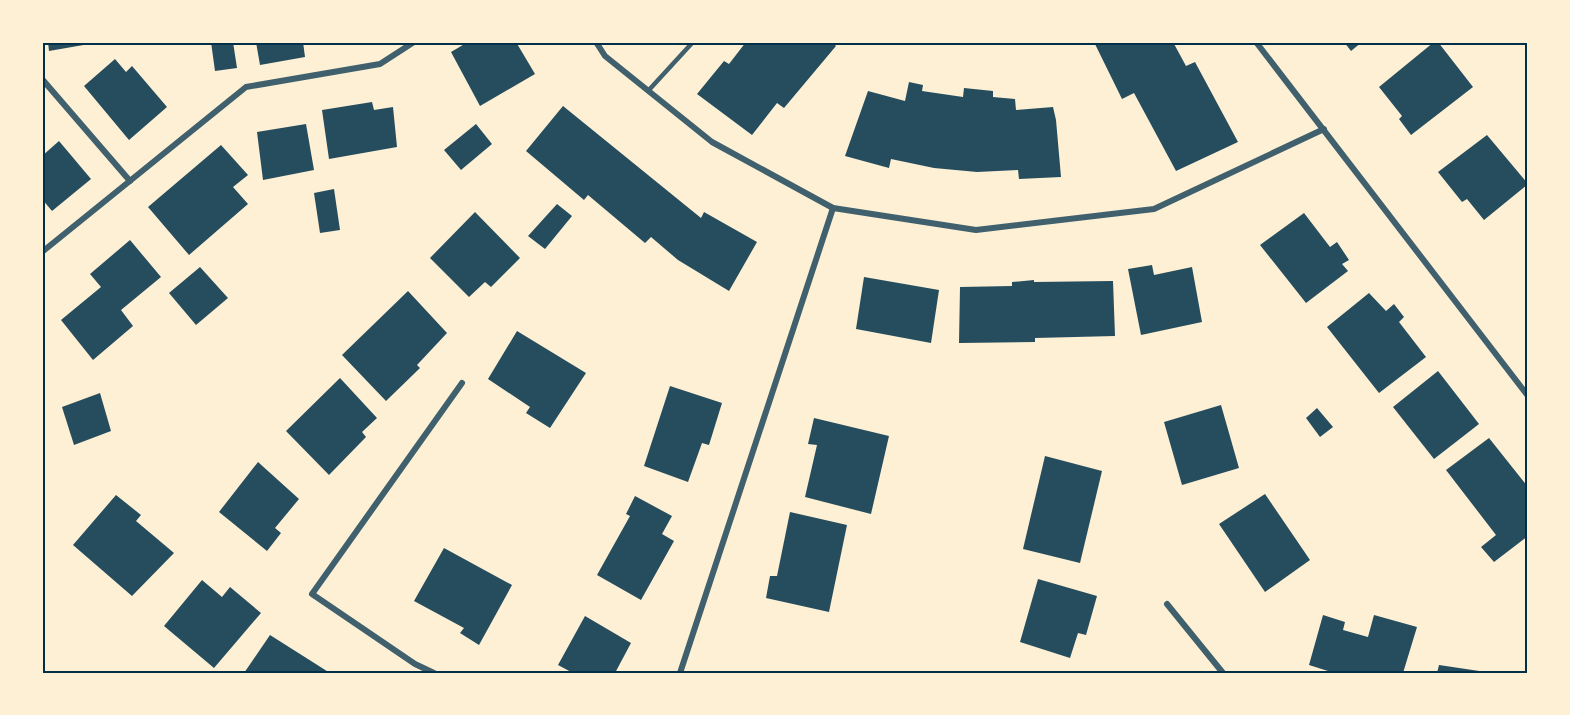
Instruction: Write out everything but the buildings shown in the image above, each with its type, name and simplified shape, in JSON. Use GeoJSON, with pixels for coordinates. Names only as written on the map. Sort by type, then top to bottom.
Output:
{"type":"FeatureCollection","features":[{"type":"Feature","properties":{"kind":"street"},"geometry":{"type":"LineString","coordinates":[[42,252],[246,87],[380,64],[414,42]]}},
{"type":"Feature","properties":{"kind":"street"},"geometry":{"type":"LineString","coordinates":[[596,42],[605,56],[712,142],[833,208],[976,230],[1154,209],[1324,129]]}},
{"type":"Feature","properties":{"kind":"street"},"geometry":{"type":"LineString","coordinates":[[1256,42],[1528,396]]}},
{"type":"Feature","properties":{"kind":"street"},"geometry":{"type":"LineString","coordinates":[[42,79],[130,181]]}},
{"type":"Feature","properties":{"kind":"street"},"geometry":{"type":"LineString","coordinates":[[680,673],[833,208]]}},
{"type":"Feature","properties":{"kind":"street"},"geometry":{"type":"LineString","coordinates":[[434,673],[415,664],[312,594],[462,383]]}},
{"type":"Feature","properties":{"kind":"street"},"geometry":{"type":"LineString","coordinates":[[1167,604],[1222,673]]}},
{"type":"Feature","properties":{"kind":"lane"},"geometry":{"type":"LineString","coordinates":[[648,91],[693,42]]}}]}
